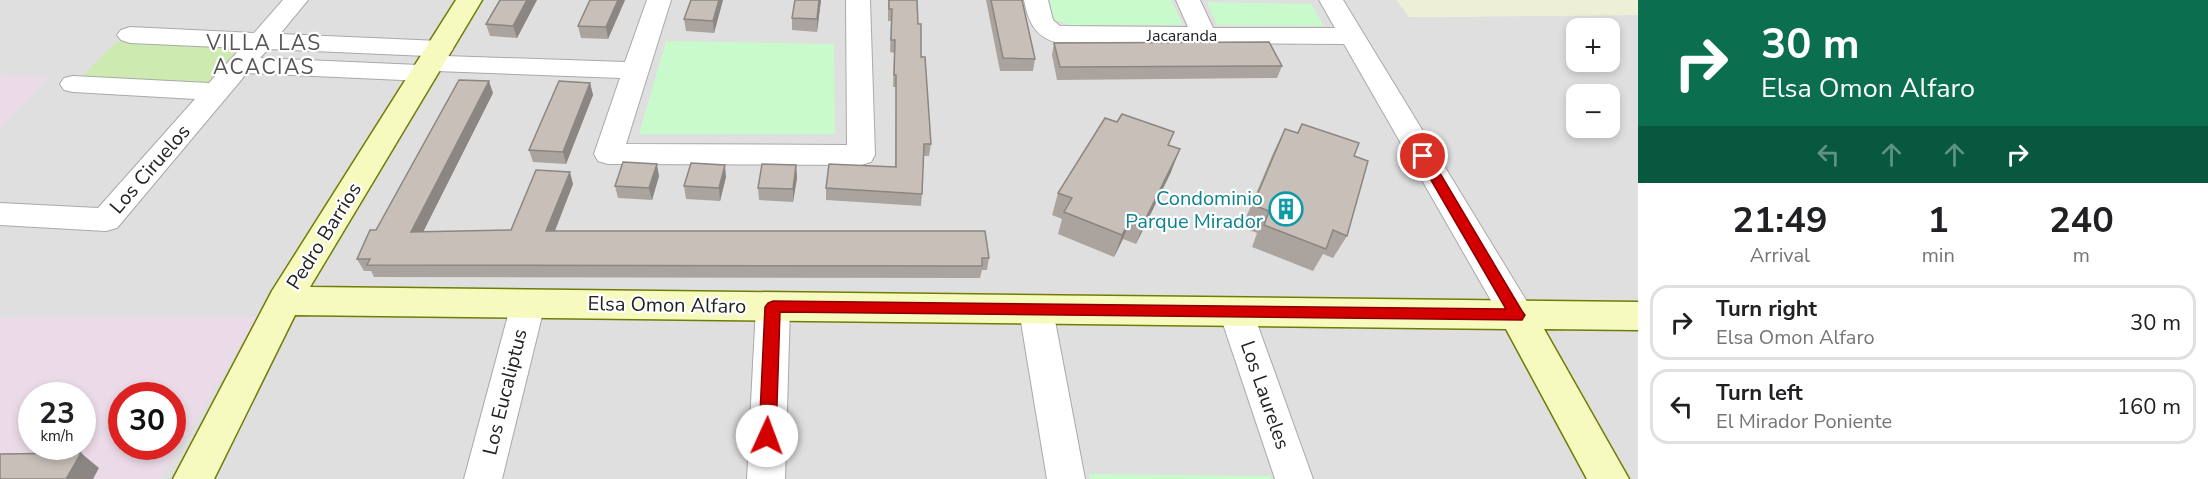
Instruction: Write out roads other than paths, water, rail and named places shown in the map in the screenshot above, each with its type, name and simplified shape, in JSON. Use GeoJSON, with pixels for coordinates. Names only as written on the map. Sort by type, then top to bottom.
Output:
{"type":"FeatureCollection","features":[{"type":"Feature","properties":{"kind":"street","name":"Los Ciruelos"},"geometry":{"type":"LineString","coordinates":[[0,214],[106,220],[296,0]]}},
{"type":"Feature","properties":{"kind":"street","name":"Pedro Barrios"},"geometry":{"type":"LineString","coordinates":[[193,479],[284,301],[469,0]]}},
{"type":"Feature","properties":{"kind":"street"},"geometry":{"type":"LineString","coordinates":[[659,0],[608,154],[861,155],[858,0]]}},
{"type":"Feature","properties":{"kind":"street","name":"Jacaranda"},"geometry":{"type":"LineString","coordinates":[[1036,0],[1041,24],[1046,30],[1055,34],[1205,37],[1352,36]]}},
{"type":"Feature","properties":{"kind":"street"},"geometry":{"type":"LineString","coordinates":[[1188,0],[1205,37]]}},
{"type":"Feature","properties":{"kind":"street"},"geometry":{"type":"LineString","coordinates":[[1331,0],[1517,315],[1609,479]]}},
{"type":"Feature","properties":{"kind":"street"},"geometry":{"type":"LineString","coordinates":[[130,35],[260,42],[432,62]]}},
{"type":"Feature","properties":{"kind":"street"},"geometry":{"type":"LineString","coordinates":[[240,65],[432,62],[636,72]]}},
{"type":"Feature","properties":{"kind":"street"},"geometry":{"type":"LineString","coordinates":[[74,84],[218,92]]}},
{"type":"Feature","properties":{"kind":"street","name":"Elsa Omon Alfaro"},"geometry":{"type":"LineString","coordinates":[[284,301],[1638,316]]}},
{"type":"Feature","properties":{"kind":"street","name":"Los Eucaliptus"},"geometry":{"type":"LineString","coordinates":[[483,479],[528,304]]}},
{"type":"Feature","properties":{"kind":"street"},"geometry":{"type":"LineString","coordinates":[[766,479],[773,307]]}},
{"type":"Feature","properties":{"kind":"street"},"geometry":{"type":"LineString","coordinates":[[1036,310],[1066,479]]}},
{"type":"Feature","properties":{"kind":"street","name":"Los Laureles"},"geometry":{"type":"LineString","coordinates":[[1236,312],[1294,479]]}},
{"type":"Feature","properties":{"kind":"place","name":"Condominio Parque Mirador"},"geometry":{"type":"Point","coordinates":[1286,209]}},
{"type":"Feature","properties":{"kind":"district","name":"VILLA LAS ACACIAS"},"geometry":{"type":"Point","coordinates":[264,55]}}]}
